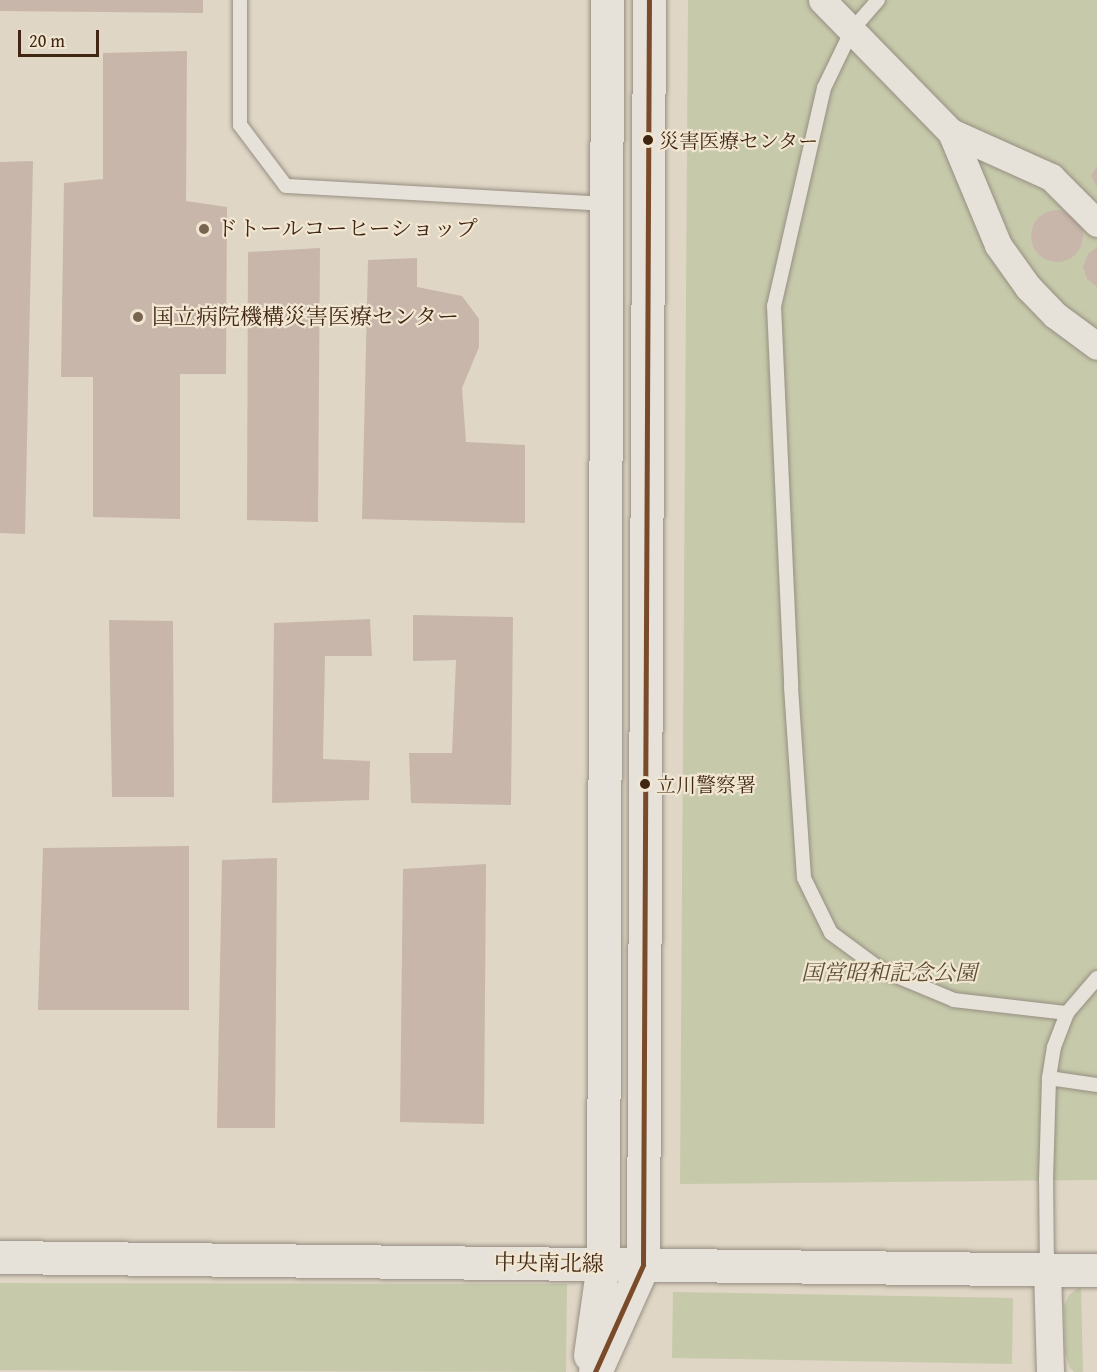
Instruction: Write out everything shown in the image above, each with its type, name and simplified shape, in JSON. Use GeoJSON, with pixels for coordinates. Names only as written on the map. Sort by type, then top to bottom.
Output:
{"type":"FeatureCollection","features":[{"type":"Feature","properties":{"kind":"street"},"geometry":{"type":"LineString","coordinates":[[588,1372],[603,1264],[604,204],[607,0]]}},
{"type":"Feature","properties":{"kind":"street"},"geometry":{"type":"LineString","coordinates":[[595,1372],[643,1264],[649,0]]}},
{"type":"Feature","properties":{"kind":"street"},"geometry":{"type":"LineString","coordinates":[[822,0],[951,132],[998,245],[1028,287],[1055,315],[1097,346]]}},
{"type":"Feature","properties":{"kind":"street"},"geometry":{"type":"LineString","coordinates":[[951,132],[1051,177],[1097,223]]}},
{"type":"Feature","properties":{"kind":"street","name":"中央南北線"},"geometry":{"type":"LineString","coordinates":[[0,1257],[1097,1270]]}},
{"type":"Feature","properties":{"kind":"street"},"geometry":{"type":"LineString","coordinates":[[1047,1270],[1050,1372]]}},
{"type":"Feature","properties":{"kind":"lane"},"geometry":{"type":"LineString","coordinates":[[240,0],[240,124],[285,186],[604,204]]}},
{"type":"Feature","properties":{"kind":"lane"},"geometry":{"type":"LineString","coordinates":[[878,0],[852,30],[824,88],[774,306],[791,687],[804,878],[831,933],[879,969],[954,1000],[1067,1013]]}},
{"type":"Feature","properties":{"kind":"lane"},"geometry":{"type":"LineString","coordinates":[[1047,1270],[1046,1180],[1049,1078],[1054,1047],[1067,1013],[1097,978]]}},
{"type":"Feature","properties":{"kind":"lane"},"geometry":{"type":"LineString","coordinates":[[1049,1078],[1097,1085]]}},
{"type":"Feature","properties":{"kind":"green space","name":"国営昭和記念公園"},"geometry":{"type":"Polygon","coordinates":[[[688,0],[1097,0],[1097,1180],[680,1184],[688,0]]]}},
{"type":"Feature","properties":{"kind":"green space"},"geometry":{"type":"Polygon","coordinates":[[[0,1283],[567,1284],[566,1372],[0,1370],[0,1283]]]}},
{"type":"Feature","properties":{"kind":"green space"},"geometry":{"type":"Polygon","coordinates":[[[1081,1286],[1083,1372],[1074,1372],[1065,1354],[1064,1306],[1069,1295],[1081,1286]]]}},
{"type":"Feature","properties":{"kind":"green space"},"geometry":{"type":"Polygon","coordinates":[[[673,1292],[1013,1298],[1012,1364],[672,1358],[673,1292]]]}},
{"type":"Feature","properties":{"kind":"building"},"geometry":{"type":"Polygon","coordinates":[[[0,0],[203,0],[203,13],[0,11],[0,0]]]}},
{"type":"Feature","properties":{"kind":"building"},"geometry":{"type":"Polygon","coordinates":[[[187,51],[186,201],[227,207],[226,374],[180,374],[180,519],[93,517],[93,377],[61,377],[64,183],[103,179],[103,53],[187,51]]]}},
{"type":"Feature","properties":{"kind":"building"},"geometry":{"type":"Polygon","coordinates":[[[33,161],[25,534],[0,533],[0,162],[33,161]]]}},
{"type":"Feature","properties":{"kind":"building"},"geometry":{"type":"Polygon","coordinates":[[[1097,166],[1097,187],[1091,176],[1097,166]]]}},
{"type":"Feature","properties":{"kind":"building"},"geometry":{"type":"Polygon","coordinates":[[[1052,210],[1062,210],[1072,214],[1079,221],[1083,236],[1079,251],[1072,258],[1062,262],[1052,262],[1042,258],[1035,251],[1031,241],[1031,231],[1035,221],[1042,214],[1052,210]]]}},
{"type":"Feature","properties":{"kind":"building"},"geometry":{"type":"Polygon","coordinates":[[[1097,247],[1097,287],[1087,279],[1083,267],[1088,254],[1097,247]]]}},
{"type":"Feature","properties":{"kind":"building"},"geometry":{"type":"Polygon","coordinates":[[[320,248],[318,522],[247,520],[248,252],[320,248]]]}},
{"type":"Feature","properties":{"kind":"building"},"geometry":{"type":"Polygon","coordinates":[[[417,258],[417,287],[462,296],[479,319],[479,347],[462,388],[466,442],[525,445],[525,523],[362,519],[368,260],[417,258]]]}},
{"type":"Feature","properties":{"kind":"building"},"geometry":{"type":"Polygon","coordinates":[[[413,615],[513,617],[511,805],[411,803],[409,753],[452,753],[456,660],[413,661],[413,615]]]}},
{"type":"Feature","properties":{"kind":"building"},"geometry":{"type":"Polygon","coordinates":[[[370,619],[372,656],[325,656],[323,759],[370,761],[369,800],[272,803],[274,623],[370,619]]]}},
{"type":"Feature","properties":{"kind":"building"},"geometry":{"type":"Polygon","coordinates":[[[109,620],[173,621],[174,797],[112,797],[109,620]]]}},
{"type":"Feature","properties":{"kind":"building"},"geometry":{"type":"Polygon","coordinates":[[[189,846],[189,1010],[38,1010],[43,848],[189,846]]]}},
{"type":"Feature","properties":{"kind":"building"},"geometry":{"type":"Polygon","coordinates":[[[277,858],[275,1128],[217,1128],[222,860],[277,858]]]}},
{"type":"Feature","properties":{"kind":"building"},"geometry":{"type":"Polygon","coordinates":[[[486,864],[484,1124],[400,1122],[403,869],[486,864]]]}},
{"type":"Feature","properties":{"kind":"transit line"},"geometry":{"type":"LineString","coordinates":[[595,1372],[643,1265],[649,0]]}},
{"type":"Feature","properties":{"kind":"place","name":"災害医療センター"},"geometry":{"type":"Point","coordinates":[648,140]}},
{"type":"Feature","properties":{"kind":"place","name":"ドトールコーヒーショップ"},"geometry":{"type":"Point","coordinates":[204,229]}},
{"type":"Feature","properties":{"kind":"place","name":"国立病院機構災害医療センター"},"geometry":{"type":"Point","coordinates":[138,317]}},
{"type":"Feature","properties":{"kind":"place","name":"立川警察署"},"geometry":{"type":"Point","coordinates":[645,784]}}]}
